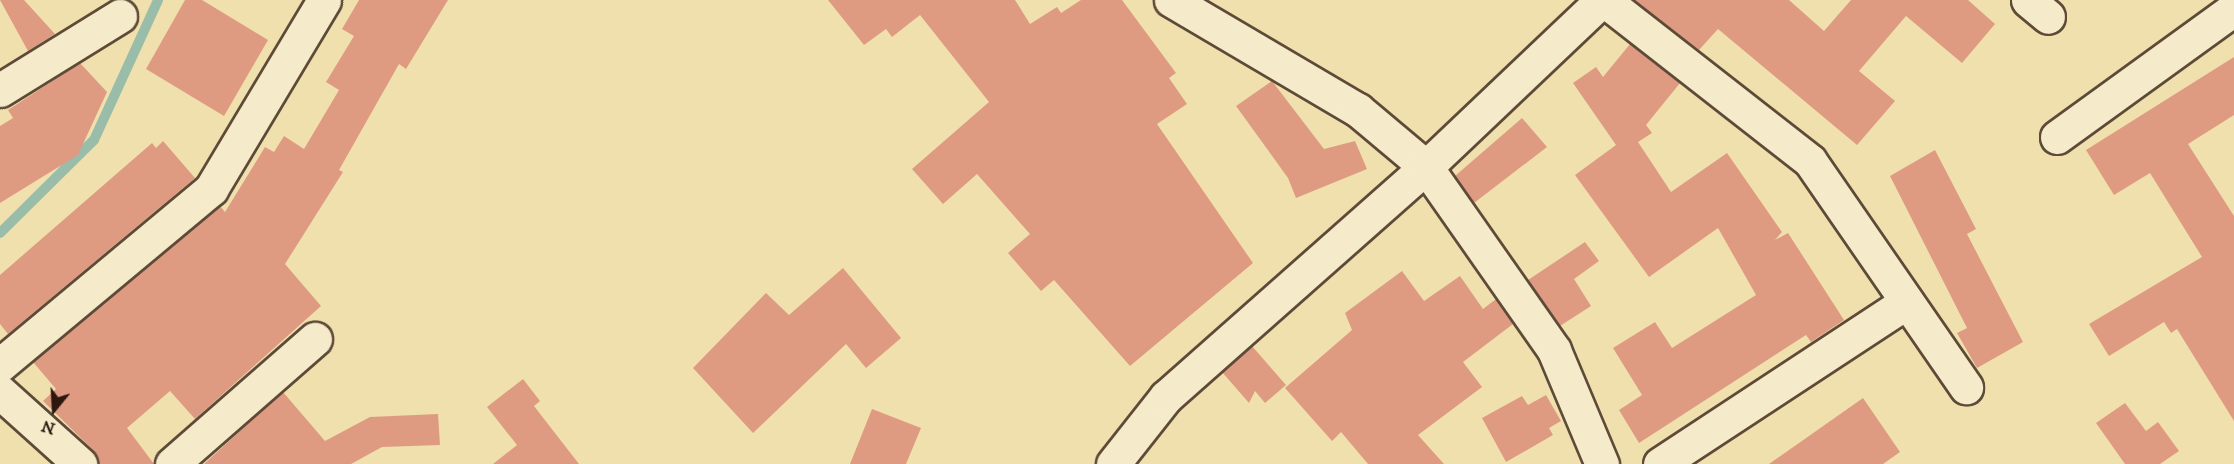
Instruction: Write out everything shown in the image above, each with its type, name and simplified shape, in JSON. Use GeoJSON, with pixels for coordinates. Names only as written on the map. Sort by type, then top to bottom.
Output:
{"type":"FeatureCollection","features":[{"type":"Feature","properties":{"kind":"street"},"geometry":{"type":"LineString","coordinates":[[0,366],[211,189],[324,0]]}},
{"type":"Feature","properties":{"kind":"street"},"geometry":{"type":"LineString","coordinates":[[1171,0],[1358,110],[1426,167],[1554,350],[1602,464]]}},
{"type":"Feature","properties":{"kind":"street"},"geometry":{"type":"LineString","coordinates":[[1113,464],[1166,397],[1426,167],[1603,0],[1810,161],[1905,303],[1966,387]]}},
{"type":"Feature","properties":{"kind":"street"},"geometry":{"type":"LineString","coordinates":[[2057,136],[2234,9]]}},
{"type":"Feature","properties":{"kind":"street"},"geometry":{"type":"LineString","coordinates":[[0,90],[120,16]]}},
{"type":"Feature","properties":{"kind":"street"},"geometry":{"type":"LineString","coordinates":[[1659,464],[1905,303]]}},
{"type":"Feature","properties":{"kind":"street"},"geometry":{"type":"LineString","coordinates":[[172,464],[315,339]]}},
{"type":"Feature","properties":{"kind":"street"},"geometry":{"type":"LineString","coordinates":[[0,392],[80,464]]}},
{"type":"Feature","properties":{"kind":"building"},"geometry":{"type":"Polygon","coordinates":[[[0,0],[24,0],[55,34],[28,51],[0,0]]]}},
{"type":"Feature","properties":{"kind":"building"},"geometry":{"type":"Polygon","coordinates":[[[185,0],[202,0],[268,40],[224,116],[146,69],[185,0]]]}},
{"type":"Feature","properties":{"kind":"building"},"geometry":{"type":"Polygon","coordinates":[[[359,0],[448,0],[406,69],[399,64],[339,170],[343,172],[285,264],[321,306],[195,419],[170,391],[127,428],[154,464],[98,464],[93,450],[43,401],[56,389],[33,362],[220,206],[225,212],[265,147],[274,152],[284,136],[304,149],[339,90],[326,82],[354,36],[342,29],[359,0]]]}},
{"type":"Feature","properties":{"kind":"building"},"geometry":{"type":"Polygon","coordinates":[[[828,0],[1015,0],[1030,24],[1057,7],[1061,13],[1081,0],[1122,0],[1176,73],[1169,78],[1187,104],[1157,124],[1253,263],[1130,366],[1054,280],[1041,291],[1008,253],[1030,234],[977,174],[943,204],[912,169],[989,102],[920,15],[892,37],[886,29],[864,45],[828,0]]]}},
{"type":"Feature","properties":{"kind":"building"},"geometry":{"type":"Polygon","coordinates":[[[1634,0],[1789,0],[1824,31],[1851,0],[1968,0],[1995,24],[1962,63],[1906,16],[1859,71],[1895,101],[1857,145],[1718,29],[1699,50],[1634,0]]]}},
{"type":"Feature","properties":{"kind":"building"},"geometry":{"type":"Polygon","coordinates":[[[1630,44],[1680,83],[1646,125],[1652,133],[1638,142],[1671,192],[1727,153],[1782,232],[1775,240],[1788,233],[1844,320],[1811,342],[1806,335],[1639,443],[1619,410],[1642,395],[1613,348],[1655,322],[1672,348],[1756,295],[1718,228],[1649,277],[1575,175],[1616,145],[1573,83],[1596,67],[1603,77],[1630,44]]]}},
{"type":"Feature","properties":{"kind":"building"},"geometry":{"type":"Polygon","coordinates":[[[2234,57],[2234,115],[2188,144],[2234,216],[2234,421],[2177,329],[2171,333],[2164,322],[2109,356],[2089,324],[2202,257],[2150,173],[2114,195],[2086,150],[2234,57]]]}},
{"type":"Feature","properties":{"kind":"building"},"geometry":{"type":"Polygon","coordinates":[[[80,63],[107,92],[78,155],[0,203],[0,126],[13,118],[8,110],[80,63]]]}},
{"type":"Feature","properties":{"kind":"building"},"geometry":{"type":"Polygon","coordinates":[[[1272,81],[1324,149],[1355,141],[1367,169],[1296,198],[1288,178],[1236,106],[1272,81]]]}},
{"type":"Feature","properties":{"kind":"building"},"geometry":{"type":"Polygon","coordinates":[[[1522,118],[1547,147],[1474,203],[1455,176],[1522,118]]]}},
{"type":"Feature","properties":{"kind":"building"},"geometry":{"type":"Polygon","coordinates":[[[163,141],[195,178],[8,334],[0,324],[0,275],[152,143],[156,148],[163,141]]]}},
{"type":"Feature","properties":{"kind":"building"},"geometry":{"type":"Polygon","coordinates":[[[1935,150],[1976,229],[1967,234],[2023,342],[1977,368],[1957,333],[1967,328],[1890,176],[1935,150]]]}},
{"type":"Feature","properties":{"kind":"building"},"geometry":{"type":"Polygon","coordinates":[[[1585,242],[1599,261],[1574,279],[1591,306],[1560,326],[1528,280],[1585,242]]]}},
{"type":"Feature","properties":{"kind":"building"},"geometry":{"type":"Polygon","coordinates":[[[843,268],[901,338],[866,368],[846,344],[753,433],[693,368],[766,293],[789,315],[843,268]]]}},
{"type":"Feature","properties":{"kind":"building"},"geometry":{"type":"Polygon","coordinates":[[[1402,271],[1424,301],[1460,276],[1483,309],[1496,299],[1513,324],[1463,362],[1482,387],[1418,435],[1444,464],[1368,464],[1341,432],[1332,441],[1285,388],[1352,330],[1345,313],[1402,271]]]}},
{"type":"Feature","properties":{"kind":"building"},"geometry":{"type":"Polygon","coordinates":[[[1252,346],[1286,385],[1265,403],[1255,391],[1249,403],[1222,372],[1252,346]]]}},
{"type":"Feature","properties":{"kind":"building"},"geometry":{"type":"Polygon","coordinates":[[[523,379],[540,401],[534,406],[579,464],[493,464],[517,445],[487,407],[523,379]]]}},
{"type":"Feature","properties":{"kind":"building"},"geometry":{"type":"Polygon","coordinates":[[[283,392],[325,441],[370,417],[438,414],[440,445],[382,447],[351,464],[204,464],[283,392]]]}},
{"type":"Feature","properties":{"kind":"building"},"geometry":{"type":"Polygon","coordinates":[[[1546,395],[1561,421],[1549,428],[1553,435],[1506,462],[1482,418],[1522,396],[1528,405],[1546,395]]]}},
{"type":"Feature","properties":{"kind":"building"},"geometry":{"type":"Polygon","coordinates":[[[1863,398],[1900,452],[1883,464],[1769,464],[1863,398]]]}},
{"type":"Feature","properties":{"kind":"building"},"geometry":{"type":"Polygon","coordinates":[[[2125,403],[2146,431],[2158,422],[2179,451],[2160,464],[2125,464],[2096,423],[2125,403]]]}},
{"type":"Feature","properties":{"kind":"building"},"geometry":{"type":"Polygon","coordinates":[[[872,409],[921,428],[906,464],[850,464],[872,409]]]}},
{"type":"Feature","properties":{"kind":"waterway"},"geometry":{"type":"LineString","coordinates":[[0,233],[94,140],[158,0]]}}]}
